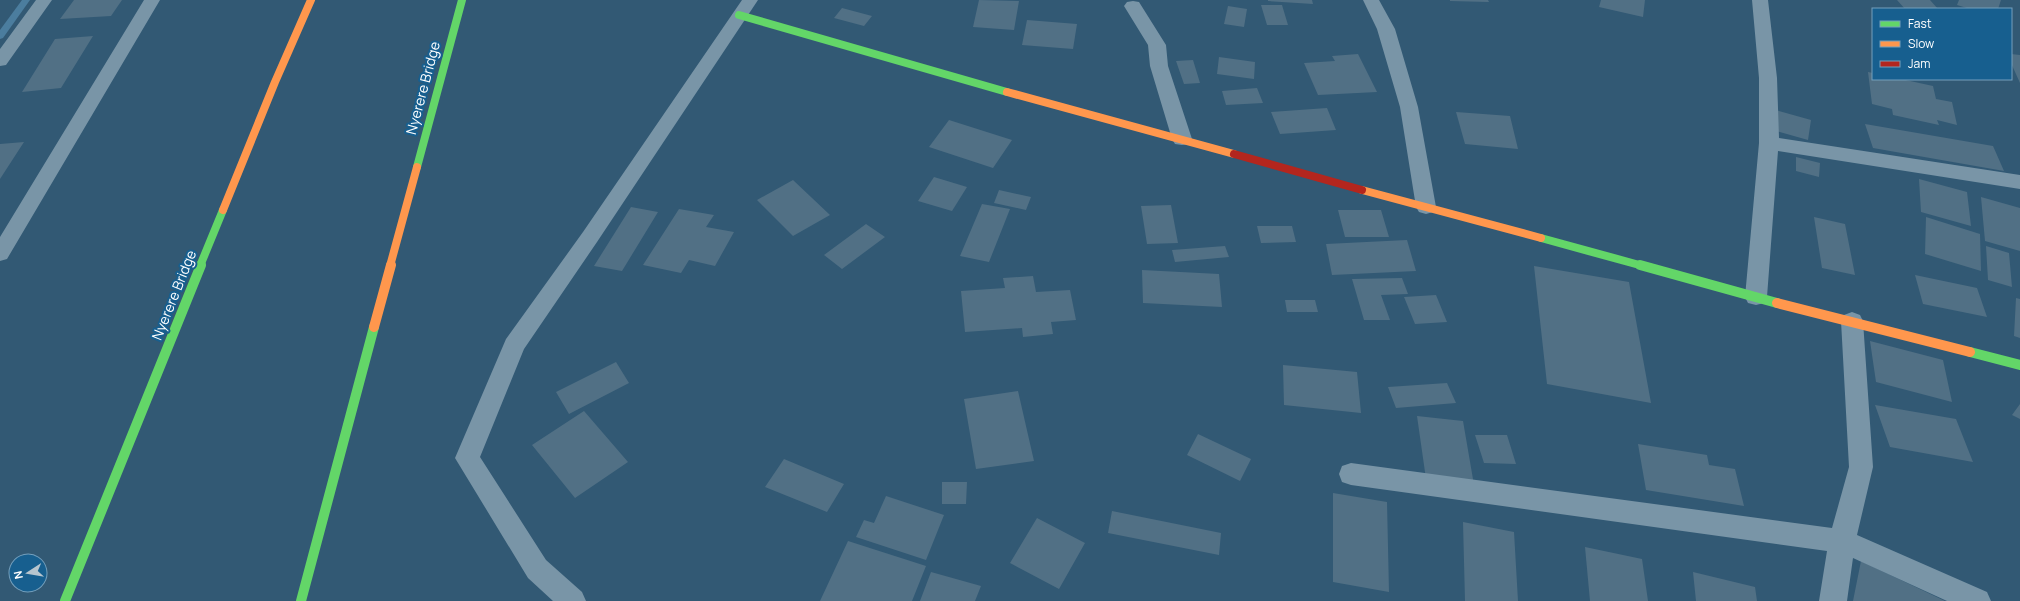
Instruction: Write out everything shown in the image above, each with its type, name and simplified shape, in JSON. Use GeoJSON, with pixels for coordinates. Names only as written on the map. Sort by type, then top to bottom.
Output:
{"type":"FeatureCollection","features":[{"type":"Feature","properties":{"kind":"main road","name":"Nyerere Bridge"},"geometry":{"type":"LineString","coordinates":[[65,601],[275,82],[311,0]]}},
{"type":"Feature","properties":{"kind":"main road","name":"Nyerere Bridge"},"geometry":{"type":"LineString","coordinates":[[300,601],[462,0]]}},
{"type":"Feature","properties":{"kind":"main road"},"geometry":{"type":"LineString","coordinates":[[745,8],[959,79],[1756,297],[2020,365]]}},
{"type":"Feature","properties":{"kind":"street"},"geometry":{"type":"LineString","coordinates":[[1371,0],[1386,29],[1409,107],[1426,207]]}},
{"type":"Feature","properties":{"kind":"street"},"geometry":{"type":"LineString","coordinates":[[1756,297],[1769,143],[1768,78],[1760,0]]}},
{"type":"Feature","properties":{"kind":"street"},"geometry":{"type":"LineString","coordinates":[[1133,6],[1157,44],[1159,66],[1182,139]]}},
{"type":"Feature","properties":{"kind":"street"},"geometry":{"type":"LineString","coordinates":[[572,601],[537,569],[467,458],[514,345],[590,237],[745,8]]}},
{"type":"Feature","properties":{"kind":"street"},"geometry":{"type":"LineString","coordinates":[[1769,143],[2020,182]]}},
{"type":"Feature","properties":{"kind":"street"},"geometry":{"type":"LineString","coordinates":[[1832,601],[1842,541],[1861,467],[1852,321]]}},
{"type":"Feature","properties":{"kind":"street"},"geometry":{"type":"LineString","coordinates":[[1351,474],[1842,541],[1977,601]]}},
{"type":"Feature","properties":{"kind":"lane"},"geometry":{"type":"LineString","coordinates":[[0,61],[44,0]]}},
{"type":"Feature","properties":{"kind":"lane"},"geometry":{"type":"LineString","coordinates":[[0,254],[152,0]]}},
{"type":"Feature","properties":{"kind":"building"},"geometry":{"type":"Polygon","coordinates":[[[74,0],[122,0],[111,16],[60,19],[74,0]]]}},
{"type":"Feature","properties":{"kind":"building"},"geometry":{"type":"Polygon","coordinates":[[[979,0],[1019,1],[1014,30],[973,27],[979,0]]]}},
{"type":"Feature","properties":{"kind":"building"},"geometry":{"type":"Polygon","coordinates":[[[1312,0],[1313,4],[1268,1],[1312,0]]]}},
{"type":"Feature","properties":{"kind":"building"},"geometry":{"type":"Polygon","coordinates":[[[1488,0],[1489,2],[1450,1],[1488,0]]]}},
{"type":"Feature","properties":{"kind":"building"},"geometry":{"type":"Polygon","coordinates":[[[1601,0],[1645,0],[1643,17],[1599,7],[1601,0]]]}},
{"type":"Feature","properties":{"kind":"building"},"geometry":{"type":"Polygon","coordinates":[[[1897,0],[1930,0],[1937,8],[1904,8],[1897,0]]]}},
{"type":"Feature","properties":{"kind":"building"},"geometry":{"type":"Polygon","coordinates":[[[1959,0],[2001,0],[1998,8],[1967,8],[1957,5],[1959,0]]]}},
{"type":"Feature","properties":{"kind":"building"},"geometry":{"type":"Polygon","coordinates":[[[1261,5],[1282,5],[1288,25],[1267,25],[1261,5]]]}},
{"type":"Feature","properties":{"kind":"building"},"geometry":{"type":"Polygon","coordinates":[[[1228,6],[1247,9],[1244,27],[1224,24],[1228,6]]]}},
{"type":"Feature","properties":{"kind":"building"},"geometry":{"type":"Polygon","coordinates":[[[842,8],[872,16],[864,26],[834,18],[842,8]]]}},
{"type":"Feature","properties":{"kind":"building"},"geometry":{"type":"Polygon","coordinates":[[[1027,20],[1077,24],[1073,49],[1022,45],[1027,20]]]}},
{"type":"Feature","properties":{"kind":"building"},"geometry":{"type":"Polygon","coordinates":[[[93,36],[61,88],[22,92],[55,39],[93,36]]]}},
{"type":"Feature","properties":{"kind":"building"},"geometry":{"type":"Polygon","coordinates":[[[1358,54],[1377,92],[1318,95],[1304,63],[1335,61],[1332,56],[1358,54]]]}},
{"type":"Feature","properties":{"kind":"building"},"geometry":{"type":"Polygon","coordinates":[[[2012,54],[2020,55],[2020,83],[2012,65],[2012,54]]]}},
{"type":"Feature","properties":{"kind":"building"},"geometry":{"type":"Polygon","coordinates":[[[1219,57],[1255,62],[1254,79],[1217,74],[1219,57]]]}},
{"type":"Feature","properties":{"kind":"building"},"geometry":{"type":"Polygon","coordinates":[[[1193,60],[1200,83],[1184,84],[1176,61],[1193,60]]]}},
{"type":"Feature","properties":{"kind":"building"},"geometry":{"type":"Polygon","coordinates":[[[1868,72],[1872,73],[1872,80],[1906,80],[1933,86],[1936,99],[1952,102],[1957,125],[1937,120],[1939,125],[1893,115],[1892,109],[1872,104],[1868,72]]]}},
{"type":"Feature","properties":{"kind":"building"},"geometry":{"type":"Polygon","coordinates":[[[1257,88],[1263,103],[1226,105],[1222,91],[1257,88]]]}},
{"type":"Feature","properties":{"kind":"building"},"geometry":{"type":"Polygon","coordinates":[[[1327,108],[1336,130],[1280,134],[1271,112],[1327,108]]]}},
{"type":"Feature","properties":{"kind":"building"},"geometry":{"type":"Polygon","coordinates":[[[1772,109],[1811,120],[1808,140],[1769,129],[1772,109]]]}},
{"type":"Feature","properties":{"kind":"building"},"geometry":{"type":"Polygon","coordinates":[[[1456,112],[1510,116],[1518,149],[1465,144],[1456,112]]]}},
{"type":"Feature","properties":{"kind":"building"},"geometry":{"type":"Polygon","coordinates":[[[949,120],[1012,140],[993,168],[929,147],[949,120]]]}},
{"type":"Feature","properties":{"kind":"building"},"geometry":{"type":"Polygon","coordinates":[[[1865,124],[1993,146],[2004,171],[1873,148],[1865,124]]]}},
{"type":"Feature","properties":{"kind":"building"},"geometry":{"type":"Polygon","coordinates":[[[24,142],[0,179],[0,144],[24,142]]]}},
{"type":"Feature","properties":{"kind":"building"},"geometry":{"type":"Polygon","coordinates":[[[1796,157],[1820,163],[1819,177],[1796,171],[1796,157]]]}},
{"type":"Feature","properties":{"kind":"building"},"geometry":{"type":"Polygon","coordinates":[[[934,177],[967,187],[952,211],[918,201],[934,177]]]}},
{"type":"Feature","properties":{"kind":"building"},"geometry":{"type":"Polygon","coordinates":[[[1919,179],[1967,192],[1971,226],[1921,212],[1919,179]]]}},
{"type":"Feature","properties":{"kind":"building"},"geometry":{"type":"Polygon","coordinates":[[[793,180],[830,215],[793,236],[757,200],[793,180]]]}},
{"type":"Feature","properties":{"kind":"building"},"geometry":{"type":"Polygon","coordinates":[[[999,190],[1031,197],[1026,210],[994,203],[999,190]]]}},
{"type":"Feature","properties":{"kind":"building"},"geometry":{"type":"Polygon","coordinates":[[[1981,197],[2020,208],[2020,251],[1985,241],[1981,197]]]}},
{"type":"Feature","properties":{"kind":"building"},"geometry":{"type":"Polygon","coordinates":[[[982,204],[1010,209],[989,262],[960,256],[982,204]]]}},
{"type":"Feature","properties":{"kind":"building"},"geometry":{"type":"Polygon","coordinates":[[[1171,205],[1178,243],[1147,244],[1141,206],[1171,205]]]}},
{"type":"Feature","properties":{"kind":"building"},"geometry":{"type":"Polygon","coordinates":[[[631,207],[658,212],[622,271],[594,266],[631,207]]]}},
{"type":"Feature","properties":{"kind":"building"},"geometry":{"type":"Polygon","coordinates":[[[679,209],[714,215],[706,227],[734,232],[715,266],[689,260],[681,273],[643,265],[679,209]]]}},
{"type":"Feature","properties":{"kind":"building"},"geometry":{"type":"Polygon","coordinates":[[[1338,210],[1381,210],[1389,237],[1345,237],[1338,210]]]}},
{"type":"Feature","properties":{"kind":"building"},"geometry":{"type":"Polygon","coordinates":[[[1814,217],[1845,224],[1855,275],[1822,268],[1814,217]]]}},
{"type":"Feature","properties":{"kind":"building"},"geometry":{"type":"Polygon","coordinates":[[[1926,217],[1980,234],[1981,271],[1925,254],[1926,217]]]}},
{"type":"Feature","properties":{"kind":"building"},"geometry":{"type":"Polygon","coordinates":[[[866,224],[885,237],[842,269],[824,255],[866,224]]]}},
{"type":"Feature","properties":{"kind":"building"},"geometry":{"type":"Polygon","coordinates":[[[1257,226],[1292,226],[1296,242],[1261,243],[1257,226]]]}},
{"type":"Feature","properties":{"kind":"building"},"geometry":{"type":"Polygon","coordinates":[[[1407,240],[1416,271],[1332,275],[1326,244],[1407,240]]]}},
{"type":"Feature","properties":{"kind":"building"},"geometry":{"type":"Polygon","coordinates":[[[1225,246],[1229,257],[1175,262],[1172,250],[1225,246]]]}},
{"type":"Feature","properties":{"kind":"building"},"geometry":{"type":"Polygon","coordinates":[[[1986,246],[2009,253],[2012,287],[1988,280],[1986,246]]]}},
{"type":"Feature","properties":{"kind":"building"},"geometry":{"type":"Polygon","coordinates":[[[1534,266],[1629,282],[1651,403],[1547,384],[1534,266]]]}},
{"type":"Feature","properties":{"kind":"building"},"geometry":{"type":"Polygon","coordinates":[[[1142,270],[1219,274],[1222,307],[1143,303],[1142,270]]]}},
{"type":"Feature","properties":{"kind":"building"},"geometry":{"type":"Polygon","coordinates":[[[1915,275],[1977,288],[1987,317],[1923,304],[1915,275]]]}},
{"type":"Feature","properties":{"kind":"building"},"geometry":{"type":"Polygon","coordinates":[[[1033,276],[1036,292],[1070,290],[1076,320],[1051,322],[1053,334],[1023,337],[1022,328],[965,332],[961,291],[1005,288],[1003,278],[1033,276]]]}},
{"type":"Feature","properties":{"kind":"building"},"geometry":{"type":"Polygon","coordinates":[[[1402,278],[1408,294],[1381,295],[1390,320],[1364,320],[1352,279],[1402,278]]]}},
{"type":"Feature","properties":{"kind":"building"},"geometry":{"type":"Polygon","coordinates":[[[1436,295],[1447,322],[1415,324],[1404,297],[1436,295]]]}},
{"type":"Feature","properties":{"kind":"building"},"geometry":{"type":"Polygon","coordinates":[[[2016,298],[2020,299],[2020,338],[2014,336],[2016,298]]]}},
{"type":"Feature","properties":{"kind":"building"},"geometry":{"type":"Polygon","coordinates":[[[1285,300],[1315,300],[1318,312],[1287,312],[1285,300]]]}},
{"type":"Feature","properties":{"kind":"building"},"geometry":{"type":"Polygon","coordinates":[[[1870,341],[1943,360],[1952,402],[1876,382],[1870,341]]]}},
{"type":"Feature","properties":{"kind":"building"},"geometry":{"type":"Polygon","coordinates":[[[616,362],[629,383],[569,414],[556,392],[616,362]]]}},
{"type":"Feature","properties":{"kind":"building"},"geometry":{"type":"Polygon","coordinates":[[[1283,365],[1357,372],[1361,413],[1284,405],[1283,365]]]}},
{"type":"Feature","properties":{"kind":"building"},"geometry":{"type":"Polygon","coordinates":[[[1447,383],[1456,403],[1396,408],[1388,387],[1447,383]]]}},
{"type":"Feature","properties":{"kind":"building"},"geometry":{"type":"Polygon","coordinates":[[[1018,391],[1034,461],[976,469],[964,399],[1018,391]]]}},
{"type":"Feature","properties":{"kind":"building"},"geometry":{"type":"Polygon","coordinates":[[[2020,404],[2020,419],[2012,415],[2020,404]]]}},
{"type":"Feature","properties":{"kind":"building"},"geometry":{"type":"Polygon","coordinates":[[[1875,405],[1956,419],[1973,462],[1890,447],[1875,405]]]}},
{"type":"Feature","properties":{"kind":"building"},"geometry":{"type":"Polygon","coordinates":[[[584,411],[628,462],[575,498],[532,445],[584,411]]]}},
{"type":"Feature","properties":{"kind":"building"},"geometry":{"type":"Polygon","coordinates":[[[1417,416],[1463,421],[1474,485],[1426,479],[1417,416]]]}},
{"type":"Feature","properties":{"kind":"building"},"geometry":{"type":"Polygon","coordinates":[[[1198,434],[1251,459],[1240,481],[1187,455],[1198,434]]]}},
{"type":"Feature","properties":{"kind":"building"},"geometry":{"type":"Polygon","coordinates":[[[1475,435],[1507,435],[1516,464],[1484,463],[1475,435]]]}},
{"type":"Feature","properties":{"kind":"building"},"geometry":{"type":"Polygon","coordinates":[[[1638,444],[1707,455],[1709,465],[1735,469],[1744,506],[1646,490],[1638,444]]]}},
{"type":"Feature","properties":{"kind":"building"},"geometry":{"type":"Polygon","coordinates":[[[784,459],[844,484],[827,512],[765,487],[784,459]]]}},
{"type":"Feature","properties":{"kind":"building"},"geometry":{"type":"Polygon","coordinates":[[[942,482],[967,482],[966,504],[942,504],[942,482]]]}},
{"type":"Feature","properties":{"kind":"building"},"geometry":{"type":"Polygon","coordinates":[[[1333,493],[1387,502],[1389,592],[1333,582],[1333,493]]]}},
{"type":"Feature","properties":{"kind":"building"},"geometry":{"type":"Polygon","coordinates":[[[886,496],[944,515],[926,560],[856,537],[864,520],[874,523],[886,496]]]}},
{"type":"Feature","properties":{"kind":"building"},"geometry":{"type":"Polygon","coordinates":[[[1112,511],[1221,533],[1219,555],[1108,533],[1112,511]]]}},
{"type":"Feature","properties":{"kind":"building"},"geometry":{"type":"Polygon","coordinates":[[[1037,518],[1085,543],[1059,589],[1010,563],[1037,518]]]}},
{"type":"Feature","properties":{"kind":"building"},"geometry":{"type":"Polygon","coordinates":[[[1463,522],[1514,532],[1518,601],[1465,601],[1463,522]]]}},
{"type":"Feature","properties":{"kind":"building"},"geometry":{"type":"Polygon","coordinates":[[[848,541],[926,566],[912,601],[820,601],[848,541]]]}},
{"type":"Feature","properties":{"kind":"building"},"geometry":{"type":"Polygon","coordinates":[[[1585,547],[1642,559],[1648,601],[1590,601],[1585,547]]]}},
{"type":"Feature","properties":{"kind":"building"},"geometry":{"type":"Polygon","coordinates":[[[1861,561],[1945,601],[1853,601],[1861,561]]]}},
{"type":"Feature","properties":{"kind":"building"},"geometry":{"type":"Polygon","coordinates":[[[931,572],[981,586],[975,601],[920,601],[931,572]]]}},
{"type":"Feature","properties":{"kind":"building"},"geometry":{"type":"Polygon","coordinates":[[[1693,572],[1755,587],[1757,601],[1696,601],[1693,572]]]}},
{"type":"Feature","properties":{"kind":"waterway"},"geometry":{"type":"LineString","coordinates":[[0,36],[26,0]]}},
{"type":"Feature","properties":{"kind":"traffic: fast"},"geometry":{"type":"LineString","coordinates":[[417,167],[462,0]]}},
{"type":"Feature","properties":{"kind":"traffic: fast"},"geometry":{"type":"LineString","coordinates":[[739,15],[1007,92]]}},
{"type":"Feature","properties":{"kind":"traffic: fast"},"geometry":{"type":"LineString","coordinates":[[65,601],[223,210]]}},
{"type":"Feature","properties":{"kind":"traffic: fast"},"geometry":{"type":"LineString","coordinates":[[1541,238],[1777,303]]}},
{"type":"Feature","properties":{"kind":"traffic: fast"},"geometry":{"type":"LineString","coordinates":[[301,601],[374,327]]}},
{"type":"Feature","properties":{"kind":"traffic: fast"},"geometry":{"type":"LineString","coordinates":[[1970,352],[2020,365]]}},
{"type":"Feature","properties":{"kind":"traffic: slow"},"geometry":{"type":"LineString","coordinates":[[223,210],[275,82],[311,0]]}},
{"type":"Feature","properties":{"kind":"traffic: slow"},"geometry":{"type":"LineString","coordinates":[[1007,92],[1234,154]]}},
{"type":"Feature","properties":{"kind":"traffic: slow"},"geometry":{"type":"LineString","coordinates":[[374,327],[417,167]]}},
{"type":"Feature","properties":{"kind":"traffic: slow"},"geometry":{"type":"LineString","coordinates":[[1362,190],[1541,238]]}},
{"type":"Feature","properties":{"kind":"traffic: slow"},"geometry":{"type":"LineString","coordinates":[[1777,303],[1970,352]]}},
{"type":"Feature","properties":{"kind":"traffic: jam"},"geometry":{"type":"LineString","coordinates":[[1234,154],[1362,190]]}}]}
